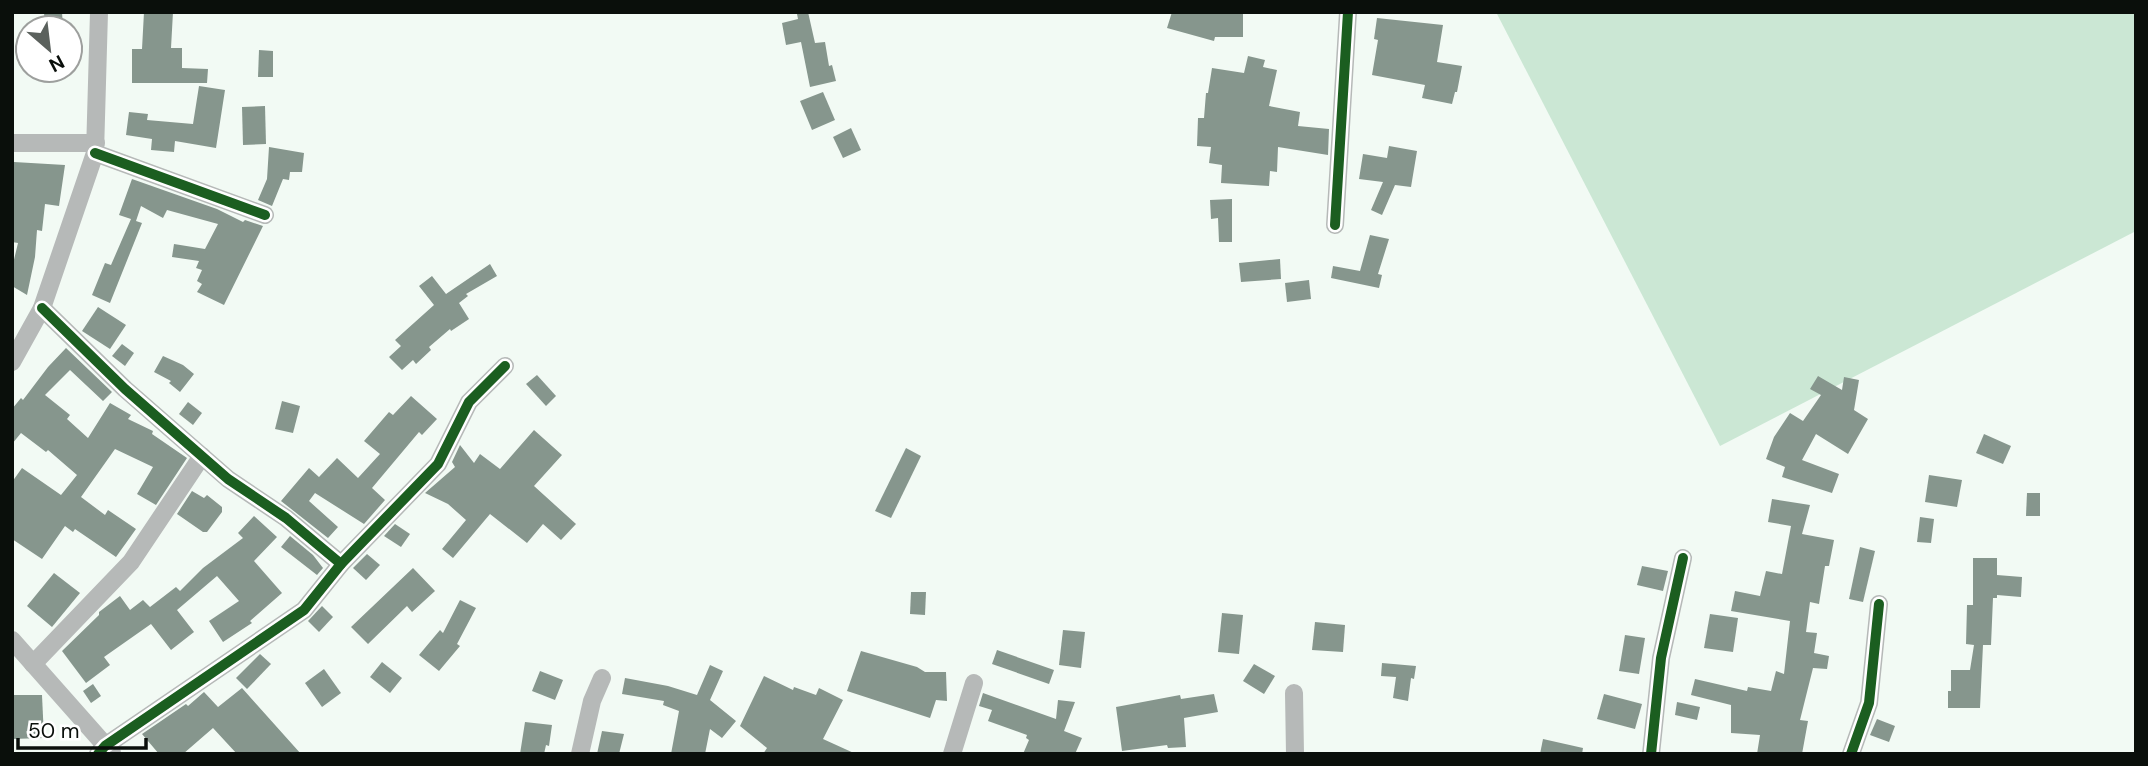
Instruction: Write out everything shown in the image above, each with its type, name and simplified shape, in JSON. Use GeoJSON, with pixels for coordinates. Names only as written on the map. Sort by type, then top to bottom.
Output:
{"type":"FeatureCollection","features":[{"type":"Feature","properties":{"kind":"street"},"geometry":{"type":"LineString","coordinates":[[12,362],[42,308],[96,148],[99,12]]}},
{"type":"Feature","properties":{"kind":"street"},"geometry":{"type":"LineString","coordinates":[[1335,225],[1348,12]]}},
{"type":"Feature","properties":{"kind":"street"},"geometry":{"type":"LineString","coordinates":[[12,143],[96,148],[265,215]]}},
{"type":"Feature","properties":{"kind":"street"},"geometry":{"type":"LineString","coordinates":[[42,308],[125,388],[228,479],[286,518],[341,564]]}},
{"type":"Feature","properties":{"kind":"street"},"geometry":{"type":"LineString","coordinates":[[12,640],[105,751],[304,610],[341,564],[438,464],[469,402],[505,366]]}},
{"type":"Feature","properties":{"kind":"street"},"geometry":{"type":"LineString","coordinates":[[33,664],[131,562],[202,456]]}},
{"type":"Feature","properties":{"kind":"street"},"geometry":{"type":"LineString","coordinates":[[1651,754],[1661,658],[1683,558]]}},
{"type":"Feature","properties":{"kind":"street"},"geometry":{"type":"LineString","coordinates":[[1852,754],[1869,703],[1879,604]]}},
{"type":"Feature","properties":{"kind":"street"},"geometry":{"type":"LineString","coordinates":[[580,754],[592,701],[602,678]]}},
{"type":"Feature","properties":{"kind":"street"},"geometry":{"type":"LineString","coordinates":[[953,754],[974,683]]}},
{"type":"Feature","properties":{"kind":"street"},"geometry":{"type":"LineString","coordinates":[[1294,693],[1295,754]]}},
{"type":"Feature","properties":{"kind":"green space"},"geometry":{"type":"Polygon","coordinates":[[[1496,12],[2136,12],[2136,231],[1720,446],[1496,12]]]}},
{"type":"Feature","properties":{"kind":"building"},"geometry":{"type":"Polygon","coordinates":[[[44,12],[62,14],[44,14],[44,12]]]}},
{"type":"Feature","properties":{"kind":"building"},"geometry":{"type":"Polygon","coordinates":[[[144,12],[173,12],[171,48],[182,48],[182,68],[208,69],[207,83],[132,83],[132,49],[142,49],[144,12]]]}},
{"type":"Feature","properties":{"kind":"building"},"geometry":{"type":"Polygon","coordinates":[[[808,12],[815,43],[825,42],[829,66],[832,65],[836,81],[810,87],[801,42],[786,45],[782,23],[798,19],[797,14],[808,12]]]}},
{"type":"Feature","properties":{"kind":"building"},"geometry":{"type":"Polygon","coordinates":[[[1172,12],[1243,12],[1243,37],[1215,37],[1214,41],[1167,28],[1172,12]]]}},
{"type":"Feature","properties":{"kind":"building"},"geometry":{"type":"Polygon","coordinates":[[[1377,18],[1443,25],[1437,62],[1462,66],[1452,104],[1422,98],[1425,85],[1372,75],[1378,40],[1374,39],[1377,18]]]}},
{"type":"Feature","properties":{"kind":"building"},"geometry":{"type":"Polygon","coordinates":[[[259,50],[273,51],[273,77],[258,77],[259,50]]]}},
{"type":"Feature","properties":{"kind":"building"},"geometry":{"type":"Polygon","coordinates":[[[1248,56],[1265,60],[1263,67],[1277,70],[1269,106],[1300,112],[1298,126],[1329,129],[1328,155],[1278,147],[1277,172],[1270,171],[1269,186],[1221,183],[1222,165],[1209,163],[1211,147],[1197,146],[1198,118],[1204,118],[1212,68],[1244,73],[1248,56]]]}},
{"type":"Feature","properties":{"kind":"building"},"geometry":{"type":"Polygon","coordinates":[[[199,86],[225,90],[216,148],[175,141],[174,152],[151,150],[152,139],[126,135],[129,112],[148,114],[147,120],[193,124],[199,86]]]}},
{"type":"Feature","properties":{"kind":"building"},"geometry":{"type":"Polygon","coordinates":[[[823,92],[835,120],[812,130],[800,101],[823,92]]]}},
{"type":"Feature","properties":{"kind":"building"},"geometry":{"type":"Polygon","coordinates":[[[265,106],[266,144],[243,145],[242,107],[265,106]]]}},
{"type":"Feature","properties":{"kind":"building"},"geometry":{"type":"Polygon","coordinates":[[[851,128],[861,150],[843,158],[833,137],[851,128]]]}},
{"type":"Feature","properties":{"kind":"building"},"geometry":{"type":"Polygon","coordinates":[[[1389,146],[1417,151],[1411,187],[1395,185],[1382,215],[1371,210],[1383,182],[1359,179],[1363,154],[1387,158],[1389,146]]]}},
{"type":"Feature","properties":{"kind":"building"},"geometry":{"type":"Polygon","coordinates":[[[269,147],[304,153],[302,172],[290,172],[289,180],[283,179],[272,206],[258,200],[267,179],[269,147]]]}},
{"type":"Feature","properties":{"kind":"building"},"geometry":{"type":"Polygon","coordinates":[[[14,162],[65,165],[59,206],[45,204],[42,231],[37,230],[35,257],[27,295],[12,286],[12,268],[18,243],[12,242],[14,162]]]}},
{"type":"Feature","properties":{"kind":"building"},"geometry":{"type":"Polygon","coordinates":[[[132,179],[217,209],[243,222],[245,220],[263,226],[224,305],[197,292],[202,284],[197,281],[202,270],[196,268],[199,261],[172,257],[174,244],[205,249],[218,224],[167,210],[163,218],[141,206],[136,221],[142,223],[110,303],[92,295],[105,263],[111,265],[131,219],[119,215],[132,179]]]}},
{"type":"Feature","properties":{"kind":"building"},"geometry":{"type":"Polygon","coordinates":[[[1232,199],[1232,242],[1219,242],[1218,218],[1211,219],[1210,200],[1232,199]]]}},
{"type":"Feature","properties":{"kind":"building"},"geometry":{"type":"Polygon","coordinates":[[[1370,235],[1389,239],[1378,274],[1382,275],[1379,288],[1331,278],[1333,266],[1360,271],[1370,235]]]}},
{"type":"Feature","properties":{"kind":"building"},"geometry":{"type":"Polygon","coordinates":[[[1280,259],[1281,279],[1241,282],[1239,263],[1280,259]]]}},
{"type":"Feature","properties":{"kind":"building"},"geometry":{"type":"Polygon","coordinates":[[[490,264],[497,276],[466,294],[468,296],[459,303],[469,319],[451,331],[450,329],[429,347],[431,350],[416,364],[413,360],[402,370],[389,357],[401,346],[395,340],[434,305],[419,286],[432,276],[446,294],[490,264]]]}},
{"type":"Feature","properties":{"kind":"building"},"geometry":{"type":"Polygon","coordinates":[[[1309,280],[1311,299],[1287,302],[1285,283],[1309,280]]]}},
{"type":"Feature","properties":{"kind":"building"},"geometry":{"type":"Polygon","coordinates":[[[98,307],[126,325],[110,349],[82,331],[98,307]]]}},
{"type":"Feature","properties":{"kind":"building"},"geometry":{"type":"Polygon","coordinates":[[[122,344],[134,353],[125,366],[112,356],[122,344]]]}},
{"type":"Feature","properties":{"kind":"building"},"geometry":{"type":"Polygon","coordinates":[[[66,348],[112,392],[103,401],[70,370],[45,395],[70,415],[67,419],[88,438],[110,403],[131,415],[128,419],[153,431],[152,434],[187,458],[156,505],[137,494],[153,467],[115,449],[81,497],[105,515],[108,510],[136,529],[116,557],[75,529],[73,532],[65,526],[42,559],[12,539],[12,482],[22,468],[61,495],[77,475],[48,450],[46,452],[21,433],[12,444],[12,409],[21,398],[23,400],[66,348]]]}},
{"type":"Feature","properties":{"kind":"building"},"geometry":{"type":"Polygon","coordinates":[[[163,356],[183,365],[194,374],[180,392],[169,383],[171,381],[154,372],[163,356]]]}},
{"type":"Feature","properties":{"kind":"building"},"geometry":{"type":"Polygon","coordinates":[[[537,375],[556,396],[546,406],[526,384],[537,375]]]}},
{"type":"Feature","properties":{"kind":"building"},"geometry":{"type":"Polygon","coordinates":[[[1818,376],[1842,390],[1844,377],[1859,380],[1854,410],[1868,419],[1848,454],[1816,434],[1802,460],[1839,474],[1832,493],[1782,477],[1785,467],[1766,459],[1774,437],[1790,413],[1803,421],[1821,395],[1810,389],[1818,376]]]}},
{"type":"Feature","properties":{"kind":"building"},"geometry":{"type":"Polygon","coordinates":[[[411,396],[437,419],[422,435],[419,432],[372,488],[385,500],[364,524],[315,493],[309,501],[338,527],[328,538],[281,501],[309,468],[319,477],[337,458],[358,478],[380,454],[364,441],[389,412],[393,415],[411,396]]]}},
{"type":"Feature","properties":{"kind":"building"},"geometry":{"type":"Polygon","coordinates":[[[282,401],[300,406],[293,433],[275,429],[282,401]]]}},
{"type":"Feature","properties":{"kind":"building"},"geometry":{"type":"Polygon","coordinates":[[[188,402],[202,413],[193,425],[179,414],[188,402]]]}},
{"type":"Feature","properties":{"kind":"building"},"geometry":{"type":"Polygon","coordinates":[[[534,430],[562,455],[534,486],[576,524],[561,540],[543,524],[527,543],[490,514],[453,558],[442,549],[466,520],[448,504],[425,493],[455,467],[452,462],[460,445],[474,463],[480,454],[500,469],[534,430]]]}},
{"type":"Feature","properties":{"kind":"building"},"geometry":{"type":"Polygon","coordinates":[[[1984,434],[2011,446],[2003,464],[1976,453],[1984,434]]]}},
{"type":"Feature","properties":{"kind":"building"},"geometry":{"type":"Polygon","coordinates":[[[906,448],[921,456],[891,518],[875,511],[906,448]]]}},
{"type":"Feature","properties":{"kind":"building"},"geometry":{"type":"Polygon","coordinates":[[[1929,475],[1962,480],[1957,507],[1925,502],[1929,475]]]}},
{"type":"Feature","properties":{"kind":"building"},"geometry":{"type":"Polygon","coordinates":[[[192,491],[204,498],[207,495],[222,507],[222,512],[207,532],[177,514],[192,491]]]}},
{"type":"Feature","properties":{"kind":"building"},"geometry":{"type":"Polygon","coordinates":[[[2027,493],[2040,493],[2040,516],[2026,516],[2027,493]]]}},
{"type":"Feature","properties":{"kind":"building"},"geometry":{"type":"Polygon","coordinates":[[[1772,499],[1810,505],[1802,534],[1834,540],[1829,566],[1825,566],[1819,604],[1810,602],[1806,632],[1817,633],[1814,653],[1829,656],[1827,669],[1813,668],[1800,720],[1808,721],[1802,754],[1757,754],[1760,735],[1731,733],[1731,705],[1691,695],[1695,679],[1747,691],[1748,687],[1771,691],[1776,671],[1784,674],[1790,621],[1731,611],[1735,591],[1760,596],[1766,571],[1782,574],[1791,526],[1768,522],[1772,499]]]}},
{"type":"Feature","properties":{"kind":"building"},"geometry":{"type":"Polygon","coordinates":[[[254,516],[277,537],[254,561],[282,593],[250,621],[252,623],[223,642],[209,621],[239,601],[217,576],[177,610],[194,632],[171,650],[151,624],[104,657],[110,665],[86,683],[62,651],[99,612],[120,596],[130,610],[143,600],[150,607],[176,587],[180,591],[203,568],[243,538],[238,533],[254,516]]]}},
{"type":"Feature","properties":{"kind":"building"},"geometry":{"type":"Polygon","coordinates":[[[1920,517],[1934,519],[1931,543],[1917,542],[1920,517]]]}},
{"type":"Feature","properties":{"kind":"building"},"geometry":{"type":"Polygon","coordinates":[[[395,524],[410,534],[401,547],[384,536],[395,524]]]}},
{"type":"Feature","properties":{"kind":"building"},"geometry":{"type":"Polygon","coordinates":[[[290,536],[313,555],[323,568],[317,575],[281,547],[290,536]]]}},
{"type":"Feature","properties":{"kind":"building"},"geometry":{"type":"Polygon","coordinates":[[[1860,547],[1875,551],[1863,602],[1849,599],[1860,547]]]}},
{"type":"Feature","properties":{"kind":"building"},"geometry":{"type":"Polygon","coordinates":[[[367,554],[380,565],[366,580],[353,568],[367,554]]]}},
{"type":"Feature","properties":{"kind":"building"},"geometry":{"type":"Polygon","coordinates":[[[1973,558],[1997,558],[1997,575],[2022,577],[2021,597],[1997,595],[1997,598],[1993,598],[1991,645],[1983,645],[1980,708],[1948,708],[1951,670],[1970,670],[1974,645],[1966,644],[1967,605],[1973,605],[1973,558]]]}},
{"type":"Feature","properties":{"kind":"building"},"geometry":{"type":"Polygon","coordinates":[[[1642,566],[1668,571],[1663,591],[1637,585],[1642,566]]]}},
{"type":"Feature","properties":{"kind":"building"},"geometry":{"type":"Polygon","coordinates":[[[413,568],[435,591],[412,612],[407,606],[368,644],[351,627],[413,568]]]}},
{"type":"Feature","properties":{"kind":"building"},"geometry":{"type":"Polygon","coordinates":[[[54,573],[80,593],[52,627],[27,606],[54,573]]]}},
{"type":"Feature","properties":{"kind":"building"},"geometry":{"type":"Polygon","coordinates":[[[911,592],[926,592],[925,615],[910,614],[911,592]]]}},
{"type":"Feature","properties":{"kind":"building"},"geometry":{"type":"Polygon","coordinates":[[[460,600],[476,608],[457,644],[460,646],[439,671],[419,655],[440,630],[443,633],[460,600]]]}},
{"type":"Feature","properties":{"kind":"building"},"geometry":{"type":"Polygon","coordinates":[[[322,606],[333,617],[319,632],[308,621],[322,606]]]}},
{"type":"Feature","properties":{"kind":"building"},"geometry":{"type":"Polygon","coordinates":[[[1222,613],[1243,615],[1239,654],[1218,652],[1222,613]]]}},
{"type":"Feature","properties":{"kind":"building"},"geometry":{"type":"Polygon","coordinates":[[[1710,614],[1738,618],[1733,652],[1704,648],[1710,614]]]}},
{"type":"Feature","properties":{"kind":"building"},"geometry":{"type":"Polygon","coordinates":[[[1315,622],[1345,625],[1343,652],[1312,650],[1315,622]]]}},
{"type":"Feature","properties":{"kind":"building"},"geometry":{"type":"Polygon","coordinates":[[[1063,630],[1085,632],[1081,668],[1059,665],[1063,630]]]}},
{"type":"Feature","properties":{"kind":"building"},"geometry":{"type":"Polygon","coordinates":[[[1625,635],[1645,638],[1639,674],[1619,671],[1625,635]]]}},
{"type":"Feature","properties":{"kind":"building"},"geometry":{"type":"Polygon","coordinates":[[[997,650],[1054,670],[1049,684],[992,664],[997,650]]]}},
{"type":"Feature","properties":{"kind":"building"},"geometry":{"type":"Polygon","coordinates":[[[861,651],[917,667],[925,672],[946,672],[947,701],[936,700],[930,718],[847,691],[861,651]]]}},
{"type":"Feature","properties":{"kind":"building"},"geometry":{"type":"Polygon","coordinates":[[[260,654],[271,664],[247,689],[236,678],[260,654]]]}},
{"type":"Feature","properties":{"kind":"building"},"geometry":{"type":"Polygon","coordinates":[[[382,662],[402,678],[390,693],[370,677],[382,662]]]}},
{"type":"Feature","properties":{"kind":"building"},"geometry":{"type":"Polygon","coordinates":[[[1382,663],[1416,666],[1414,679],[1411,678],[1408,701],[1393,698],[1396,677],[1381,676],[1382,663]]]}},
{"type":"Feature","properties":{"kind":"building"},"geometry":{"type":"Polygon","coordinates":[[[1254,664],[1275,676],[1264,694],[1243,681],[1254,664]]]}},
{"type":"Feature","properties":{"kind":"building"},"geometry":{"type":"Polygon","coordinates":[[[710,665],[723,671],[710,700],[736,721],[722,738],[710,729],[705,754],[671,754],[679,711],[663,705],[664,701],[622,694],[625,678],[697,695],[710,665]]]}},
{"type":"Feature","properties":{"kind":"building"},"geometry":{"type":"Polygon","coordinates":[[[324,669],[341,693],[322,707],[305,683],[324,669]]]}},
{"type":"Feature","properties":{"kind":"building"},"geometry":{"type":"Polygon","coordinates":[[[540,671],[563,680],[555,700],[532,691],[540,671]]]}},
{"type":"Feature","properties":{"kind":"building"},"geometry":{"type":"Polygon","coordinates":[[[764,676],[793,690],[794,687],[816,695],[819,688],[843,700],[823,739],[856,754],[763,754],[767,748],[740,726],[764,676]]]}},
{"type":"Feature","properties":{"kind":"building"},"geometry":{"type":"Polygon","coordinates":[[[93,684],[101,696],[91,703],[83,691],[93,684]]]}},
{"type":"Feature","properties":{"kind":"building"},"geometry":{"type":"Polygon","coordinates":[[[242,688],[301,754],[237,754],[213,728],[183,754],[159,754],[142,734],[186,704],[188,706],[204,692],[218,707],[242,688]]]}},
{"type":"Feature","properties":{"kind":"building"},"geometry":{"type":"Polygon","coordinates":[[[983,693],[1056,719],[1058,700],[1075,702],[1064,731],[1082,738],[1075,754],[1023,754],[1029,740],[1027,735],[988,721],[992,710],[979,706],[983,693]]]}},
{"type":"Feature","properties":{"kind":"building"},"geometry":{"type":"Polygon","coordinates":[[[1214,694],[1218,712],[1184,718],[1186,747],[1168,748],[1167,745],[1122,751],[1116,707],[1180,695],[1181,699],[1214,694]]]}},
{"type":"Feature","properties":{"kind":"building"},"geometry":{"type":"Polygon","coordinates":[[[1604,694],[1642,704],[1635,729],[1597,719],[1604,694]]]}},
{"type":"Feature","properties":{"kind":"building"},"geometry":{"type":"Polygon","coordinates":[[[12,695],[42,695],[44,738],[12,739],[12,695]]]}},
{"type":"Feature","properties":{"kind":"building"},"geometry":{"type":"Polygon","coordinates":[[[1677,702],[1700,707],[1697,720],[1675,715],[1677,702]]]}},
{"type":"Feature","properties":{"kind":"building"},"geometry":{"type":"Polygon","coordinates":[[[1877,719],[1895,726],[1889,742],[1870,735],[1877,719]]]}},
{"type":"Feature","properties":{"kind":"building"},"geometry":{"type":"Polygon","coordinates":[[[525,722],[552,725],[549,746],[546,745],[544,754],[520,754],[525,722]]]}},
{"type":"Feature","properties":{"kind":"building"},"geometry":{"type":"Polygon","coordinates":[[[602,731],[624,734],[619,754],[597,754],[602,731]]]}},
{"type":"Feature","properties":{"kind":"building"},"geometry":{"type":"Polygon","coordinates":[[[1543,739],[1583,748],[1582,754],[1540,754],[1543,739]]]}},
{"type":"Feature","properties":{"kind":"cycle path"},"geometry":{"type":"LineString","coordinates":[[1335,225],[1348,12]]}},
{"type":"Feature","properties":{"kind":"cycle path"},"geometry":{"type":"LineString","coordinates":[[95,153],[265,215]]}},
{"type":"Feature","properties":{"kind":"cycle path"},"geometry":{"type":"LineString","coordinates":[[42,308],[125,389],[228,479],[286,518],[341,564]]}},
{"type":"Feature","properties":{"kind":"cycle path"},"geometry":{"type":"LineString","coordinates":[[98,754],[105,746],[304,610],[341,564],[438,464],[469,402],[505,366]]}},
{"type":"Feature","properties":{"kind":"cycle path"},"geometry":{"type":"LineString","coordinates":[[1651,754],[1661,658],[1683,558]]}},
{"type":"Feature","properties":{"kind":"cycle path"},"geometry":{"type":"LineString","coordinates":[[1851,754],[1869,703],[1879,604]]}}]}
